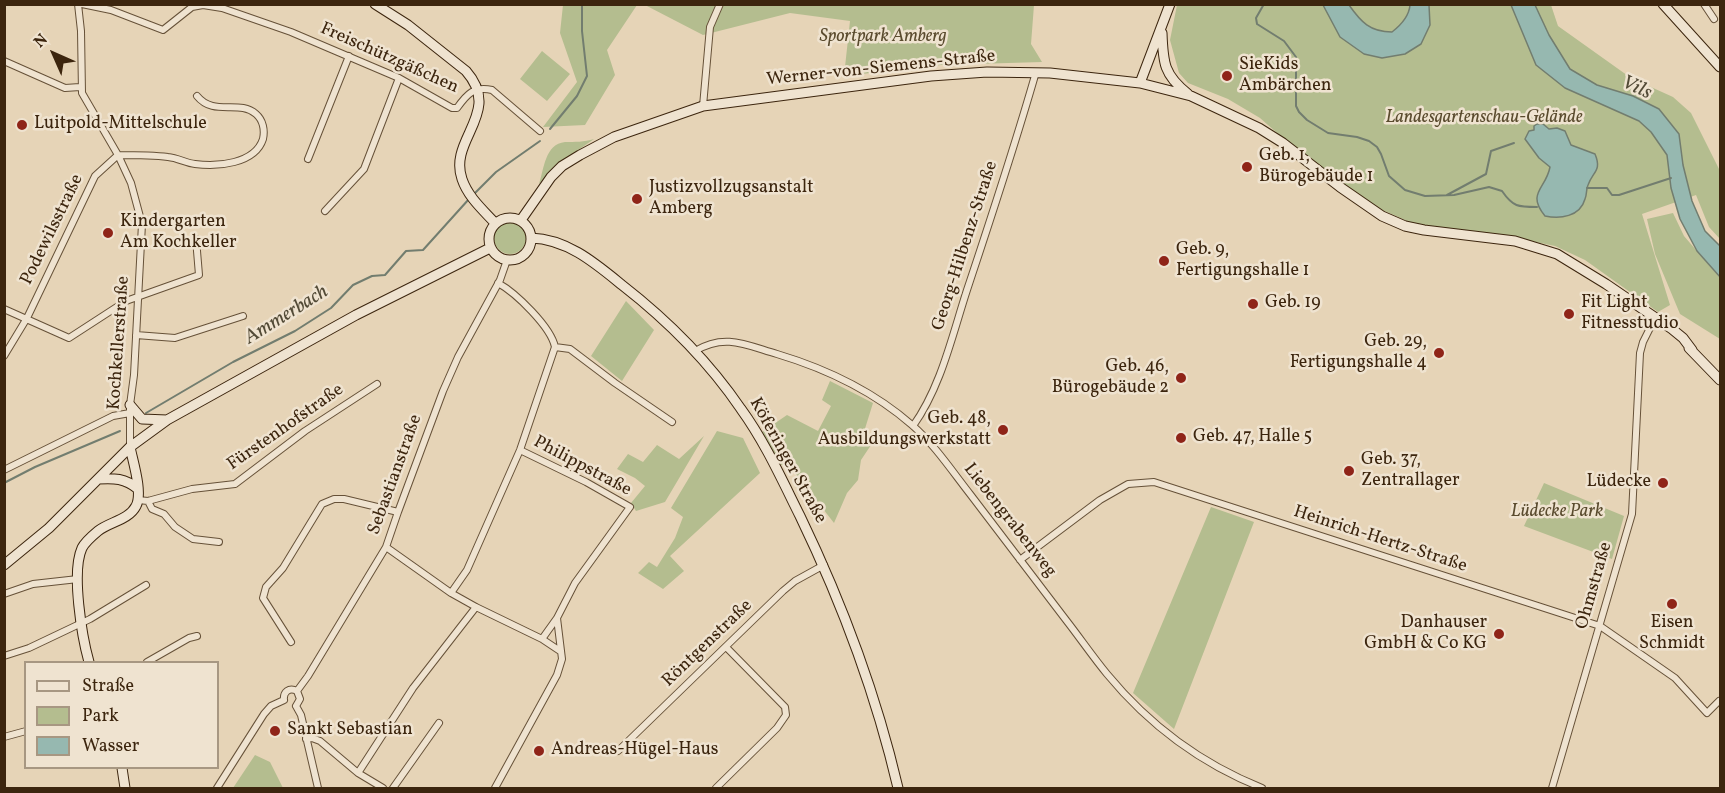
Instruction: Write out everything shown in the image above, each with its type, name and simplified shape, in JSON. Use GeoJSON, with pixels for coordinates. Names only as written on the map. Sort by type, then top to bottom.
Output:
{"type":"FeatureCollection","features":[{"type":"Feature","properties":{"kind":"street","name":"Freischützgäßchen"},"geometry":{"type":"LineString","coordinates":[[80,4],[111,10],[163,30],[192,7],[203,5],[222,8],[291,32],[349,56],[399,78],[452,108],[457,108],[467,95],[478,89]]}},
{"type":"Feature","properties":{"kind":"street","name":"Kochkellerstraße"},"geometry":{"type":"LineString","coordinates":[[80,4],[80,87],[131,183],[142,224],[130,409],[130,447]]}},
{"type":"Feature","properties":{"kind":"street"},"geometry":{"type":"LineString","coordinates":[[375,4],[408,25],[466,71],[478,89],[478,112],[461,151],[460,172],[466,189],[495,223]]}},
{"type":"Feature","properties":{"kind":"street"},"geometry":{"type":"LineString","coordinates":[[704,106],[710,27],[720,4]]}},
{"type":"Feature","properties":{"kind":"street"},"geometry":{"type":"LineString","coordinates":[[1140,83],[1170,4]]}},
{"type":"Feature","properties":{"kind":"street"},"geometry":{"type":"LineString","coordinates":[[1663,4],[1720,67]]}},
{"type":"Feature","properties":{"kind":"street"},"geometry":{"type":"LineString","coordinates":[[1704,4],[1714,19]]}},
{"type":"Feature","properties":{"kind":"street"},"geometry":{"type":"LineString","coordinates":[[1161,28],[1166,69],[1173,81],[1191,96]]}},
{"type":"Feature","properties":{"kind":"street"},"geometry":{"type":"LineString","coordinates":[[308,159],[349,56]]}},
{"type":"Feature","properties":{"kind":"street"},"geometry":{"type":"LineString","coordinates":[[4,61],[65,88],[80,87]]}},
{"type":"Feature","properties":{"kind":"street","name":"Werner-von-Siemens-Straße"},"geometry":{"type":"LineString","coordinates":[[521,220],[551,177],[580,154],[614,137],[704,106],[931,76],[1036,72],[1140,83],[1191,96],[1259,128],[1283,142],[1340,187],[1382,216],[1405,226],[1515,241],[1541,248],[1575,265],[1683,338],[1720,380]]}},
{"type":"Feature","properties":{"kind":"street","name":"Georg-Hilbenz-Straße"},"geometry":{"type":"LineString","coordinates":[[913,426],[924,409],[942,367],[1007,169],[1036,72]]}},
{"type":"Feature","properties":{"kind":"street"},"geometry":{"type":"LineString","coordinates":[[325,211],[364,169],[399,78]]}},
{"type":"Feature","properties":{"kind":"street"},"geometry":{"type":"LineString","coordinates":[[478,89],[492,90],[540,131]]}},
{"type":"Feature","properties":{"kind":"street"},"geometry":{"type":"LineString","coordinates":[[118,155],[171,157],[196,164],[238,163],[250,155],[262,141],[263,136],[263,123],[255,113],[246,109],[215,108],[202,103],[197,96]]}},
{"type":"Feature","properties":{"kind":"street","name":"Podewilsstraße"},"geometry":{"type":"LineString","coordinates":[[4,356],[27,318],[95,176],[118,155]]}},
{"type":"Feature","properties":{"kind":"street"},"geometry":{"type":"LineString","coordinates":[[508,217],[521,220],[530,231],[528,250],[525,255],[513,260],[499,258],[490,248],[488,237],[495,223],[508,217]]}},
{"type":"Feature","properties":{"kind":"street","name":"Köferinger Straße"},"geometry":{"type":"LineString","coordinates":[[531,238],[557,242],[586,258],[636,295],[695,351],[749,421],[781,478],[824,565],[860,656],[898,789]]}},
{"type":"Feature","properties":{"kind":"street"},"geometry":{"type":"LineString","coordinates":[[4,309],[69,338],[126,302],[199,275],[196,239]]}},
{"type":"Feature","properties":{"kind":"street"},"geometry":{"type":"LineString","coordinates":[[4,565],[36,540],[130,447],[166,420],[356,315],[490,248]]}},
{"type":"Feature","properties":{"kind":"street","name":"Sebastianstraße"},"geometry":{"type":"LineString","coordinates":[[297,691],[386,547],[455,365],[498,283],[507,260]]}},
{"type":"Feature","properties":{"kind":"street"},"geometry":{"type":"LineString","coordinates":[[451,593],[467,570],[520,450],[555,347],[550,334],[523,303],[513,292],[498,283]]}},
{"type":"Feature","properties":{"kind":"street"},"geometry":{"type":"LineString","coordinates":[[136,335],[175,338],[243,316]]}},
{"type":"Feature","properties":{"kind":"street","name":"Ohmstraße"},"geometry":{"type":"LineString","coordinates":[[1552,789],[1632,514],[1640,352],[1642,342],[1659,321]]}},
{"type":"Feature","properties":{"kind":"street","name":"Liebengrabenweg"},"geometry":{"type":"LineString","coordinates":[[695,351],[704,345],[734,341],[814,366],[846,380],[878,399],[913,426],[944,462],[1107,675],[1153,722],[1191,751],[1231,776],[1262,789]]}},
{"type":"Feature","properties":{"kind":"street"},"geometry":{"type":"LineString","coordinates":[[555,347],[570,349],[672,422]]}},
{"type":"Feature","properties":{"kind":"street","name":"Fürstenhofstraße"},"geometry":{"type":"LineString","coordinates":[[143,500],[192,489],[236,484],[305,431],[377,384]]}},
{"type":"Feature","properties":{"kind":"street"},"geometry":{"type":"LineString","coordinates":[[4,470],[130,409],[142,418],[166,420]]}},
{"type":"Feature","properties":{"kind":"street"},"geometry":{"type":"LineString","coordinates":[[130,447],[138,489],[143,500],[152,509],[164,514],[175,527],[193,539],[219,542]]}},
{"type":"Feature","properties":{"kind":"street","name":"Philippstraße"},"geometry":{"type":"LineString","coordinates":[[520,450],[586,482],[630,507],[575,583],[557,618]]}},
{"type":"Feature","properties":{"kind":"street"},"geometry":{"type":"LineString","coordinates":[[98,478],[120,478],[138,489]]}},
{"type":"Feature","properties":{"kind":"street","name":"Heinrich-Hertz-Straße"},"geometry":{"type":"LineString","coordinates":[[1020,560],[1100,500],[1128,484],[1154,482],[1600,626],[1675,678],[1707,712],[1719,701]]}},
{"type":"Feature","properties":{"kind":"street"},"geometry":{"type":"LineString","coordinates":[[291,642],[263,598],[266,587],[283,568],[322,504],[334,499],[344,499],[398,512]]}},
{"type":"Feature","properties":{"kind":"street"},"geometry":{"type":"LineString","coordinates":[[88,661],[84,643],[78,579],[78,561],[82,548],[98,531],[132,511],[143,500]]}},
{"type":"Feature","properties":{"kind":"street"},"geometry":{"type":"LineString","coordinates":[[386,547],[451,593],[542,639],[560,651]]}},
{"type":"Feature","properties":{"kind":"street","name":"Röntgenstraße"},"geometry":{"type":"LineString","coordinates":[[618,751],[783,591],[795,581],[824,565]]}},
{"type":"Feature","properties":{"kind":"street"},"geometry":{"type":"LineString","coordinates":[[4,594],[33,584],[78,579]]}},
{"type":"Feature","properties":{"kind":"street"},"geometry":{"type":"LineString","coordinates":[[4,656],[29,648],[90,619],[146,585]]}},
{"type":"Feature","properties":{"kind":"street"},"geometry":{"type":"LineString","coordinates":[[358,773],[413,688],[476,607]]}},
{"type":"Feature","properties":{"kind":"street"},"geometry":{"type":"LineString","coordinates":[[542,639],[557,618]]}},
{"type":"Feature","properties":{"kind":"street"},"geometry":{"type":"LineString","coordinates":[[495,789],[557,675],[562,659],[557,618]]}},
{"type":"Feature","properties":{"kind":"street"},"geometry":{"type":"LineString","coordinates":[[150,661],[189,638],[197,636]]}},
{"type":"Feature","properties":{"kind":"street"},"geometry":{"type":"LineString","coordinates":[[716,789],[777,728],[786,715],[785,707],[726,647]]}},
{"type":"Feature","properties":{"kind":"street"},"geometry":{"type":"LineString","coordinates":[[287,691],[297,691],[300,699],[296,706],[287,705],[284,700],[287,691]]}},
{"type":"Feature","properties":{"kind":"street"},"geometry":{"type":"LineString","coordinates":[[217,789],[264,714],[271,706],[284,700]]}},
{"type":"Feature","properties":{"kind":"street"},"geometry":{"type":"LineString","coordinates":[[296,706],[301,715],[318,789]]}},
{"type":"Feature","properties":{"kind":"street"},"geometry":{"type":"LineString","coordinates":[[393,789],[439,723]]}},
{"type":"Feature","properties":{"kind":"street"},"geometry":{"type":"LineString","coordinates":[[4,737],[24,732]]}},
{"type":"Feature","properties":{"kind":"street"},"geometry":{"type":"LineString","coordinates":[[306,739],[312,738],[320,741],[358,773],[383,789]]}},
{"type":"Feature","properties":{"kind":"street"},"geometry":{"type":"LineString","coordinates":[[122,769],[125,789]]}},
{"type":"Feature","properties":{"kind":"green space"},"geometry":{"type":"Polygon","coordinates":[[[563,5],[637,5],[607,50],[615,75],[585,125],[543,127],[577,82],[560,33],[563,5]]]}},
{"type":"Feature","properties":{"kind":"green space","name":"Sportpark Amberg"},"geometry":{"type":"Polygon","coordinates":[[[645,5],[1034,5],[1031,44],[1042,62],[941,65],[844,76],[850,21],[790,13],[703,35],[645,5]]]}},
{"type":"Feature","properties":{"kind":"green space","name":"Landesgartenschau-Gelände"},"geometry":{"type":"Polygon","coordinates":[[[1177,5],[1551,5],[1558,26],[1631,78],[1673,97],[1691,113],[1720,171],[1720,239],[1709,227],[1696,195],[1642,214],[1670,305],[1658,312],[1585,260],[1555,246],[1516,238],[1423,228],[1371,205],[1260,118],[1228,99],[1188,83],[1179,73],[1170,40],[1177,5]]]}},
{"type":"Feature","properties":{"kind":"green space"},"geometry":{"type":"Polygon","coordinates":[[[542,51],[570,74],[547,101],[520,79],[542,51]]]}},
{"type":"Feature","properties":{"kind":"green space"},"geometry":{"type":"Polygon","coordinates":[[[594,139],[557,165],[539,184],[546,158],[553,147],[565,142],[594,139]]]}},
{"type":"Feature","properties":{"kind":"green space"},"geometry":{"type":"Polygon","coordinates":[[[1673,213],[1684,236],[1720,278],[1720,339],[1680,314],[1655,254],[1647,219],[1673,213]]]}},
{"type":"Feature","properties":{"kind":"green space"},"geometry":{"type":"Polygon","coordinates":[[[510,222],[522,226],[526,238],[522,250],[510,254],[498,250],[494,238],[498,226],[510,222]]]}},
{"type":"Feature","properties":{"kind":"green space"},"geometry":{"type":"Polygon","coordinates":[[[626,301],[654,330],[622,381],[591,356],[626,301]]]}},
{"type":"Feature","properties":{"kind":"green space"},"geometry":{"type":"Polygon","coordinates":[[[830,381],[873,403],[863,435],[871,445],[861,460],[858,480],[847,493],[834,523],[788,464],[781,465],[762,432],[787,415],[818,431],[831,406],[822,400],[830,381]]]}},
{"type":"Feature","properties":{"kind":"green space"},"geometry":{"type":"Polygon","coordinates":[[[717,431],[743,438],[760,473],[670,556],[684,571],[663,589],[638,573],[649,562],[657,567],[675,538],[683,517],[671,508],[717,431]]]}},
{"type":"Feature","properties":{"kind":"green space"},"geometry":{"type":"Polygon","coordinates":[[[704,436],[665,502],[636,511],[631,503],[645,486],[617,469],[628,454],[643,462],[657,445],[679,459],[704,436]]]}},
{"type":"Feature","properties":{"kind":"green space","name":"Lüdecke Park"},"geometry":{"type":"Polygon","coordinates":[[[1544,483],[1624,516],[1612,559],[1524,526],[1544,483]]]}},
{"type":"Feature","properties":{"kind":"green space"},"geometry":{"type":"Polygon","coordinates":[[[1211,507],[1254,522],[1174,729],[1133,693],[1211,507]]]}},
{"type":"Feature","properties":{"kind":"green space"},"geometry":{"type":"Polygon","coordinates":[[[255,755],[270,762],[283,788],[233,788],[255,755]]]}},
{"type":"Feature","properties":{"kind":"water"},"geometry":{"type":"Polygon","coordinates":[[[1323,5],[1349,5],[1367,25],[1384,32],[1392,32],[1404,20],[1410,5],[1429,5],[1430,25],[1421,44],[1405,54],[1382,58],[1364,54],[1340,37],[1323,5]]]}},
{"type":"Feature","properties":{"kind":"water"},"geometry":{"type":"Polygon","coordinates":[[[1511,5],[1535,5],[1549,35],[1570,69],[1597,85],[1633,96],[1659,109],[1679,134],[1683,165],[1692,201],[1705,231],[1720,246],[1720,277],[1697,251],[1680,219],[1671,188],[1667,155],[1651,132],[1639,121],[1565,88],[1536,65],[1511,5]]]}},
{"type":"Feature","properties":{"kind":"water"},"geometry":{"type":"Polygon","coordinates":[[[1537,124],[1543,124],[1549,129],[1557,128],[1565,131],[1571,145],[1595,154],[1598,164],[1588,185],[1586,197],[1579,210],[1569,215],[1545,216],[1537,202],[1537,196],[1550,167],[1539,158],[1525,139],[1529,131],[1534,130],[1537,124]]]}},
{"type":"Feature","properties":{"kind":"waterway","name":"Ammerbach"},"geometry":{"type":"LineString","coordinates":[[550,129],[577,96],[587,76],[582,31],[582,4]]}},
{"type":"Feature","properties":{"kind":"waterway"},"geometry":{"type":"LineString","coordinates":[[1264,4],[1256,18],[1257,24],[1284,41],[1296,57],[1296,106],[1307,120],[1328,133],[1369,141],[1377,147],[1389,176],[1405,190],[1425,196],[1454,195],[1489,187],[1502,191],[1509,200],[1517,205],[1537,207]]}},
{"type":"Feature","properties":{"kind":"waterway","name":"Ammerbach"},"geometry":{"type":"LineString","coordinates":[[473,195],[496,172],[540,141]]}},
{"type":"Feature","properties":{"kind":"waterway"},"geometry":{"type":"LineString","coordinates":[[1447,195],[1486,174],[1491,151],[1514,143]]}},
{"type":"Feature","properties":{"kind":"waterway"},"geometry":{"type":"LineString","coordinates":[[1587,188],[1607,188],[1612,195],[1619,195],[1671,178]]}},
{"type":"Feature","properties":{"kind":"waterway","name":"Ammerbach"},"geometry":{"type":"LineString","coordinates":[[146,413],[233,362],[295,331],[331,308],[353,285],[372,276],[385,275],[406,251],[423,250],[469,199]]}},
{"type":"Feature","properties":{"kind":"waterway","name":"Ammerbach"},"geometry":{"type":"LineString","coordinates":[[4,483],[35,467],[120,431]]}},
{"type":"Feature","properties":{"kind":"place","name":"SieKids Ambärchen"},"geometry":{"type":"Point","coordinates":[1227,76]}},
{"type":"Feature","properties":{"kind":"place","name":"Luitpold-Mittelschule"},"geometry":{"type":"Point","coordinates":[22,125]}},
{"type":"Feature","properties":{"kind":"place","name":"Geb. 1, Bürogebäude 1"},"geometry":{"type":"Point","coordinates":[1247,167]}},
{"type":"Feature","properties":{"kind":"place","name":"Justizvollzugsanstalt Amberg"},"geometry":{"type":"Point","coordinates":[637,199]}},
{"type":"Feature","properties":{"kind":"place","name":"Kindergarten Am Kochkeller"},"geometry":{"type":"Point","coordinates":[108,233]}},
{"type":"Feature","properties":{"kind":"place","name":"Geb. 9, Fertigungshalle 1"},"geometry":{"type":"Point","coordinates":[1164,261]}},
{"type":"Feature","properties":{"kind":"place","name":"Geb. 19"},"geometry":{"type":"Point","coordinates":[1253,304]}},
{"type":"Feature","properties":{"kind":"place","name":"Fit Light Fitnesstudio"},"geometry":{"type":"Point","coordinates":[1569,314]}},
{"type":"Feature","properties":{"kind":"place","name":"Geb. 29, Fertigungshalle 4"},"geometry":{"type":"Point","coordinates":[1439,353]}},
{"type":"Feature","properties":{"kind":"place","name":"Geb. 46, Bürogebäude 2"},"geometry":{"type":"Point","coordinates":[1181,378]}},
{"type":"Feature","properties":{"kind":"place","name":"Geb. 48, Ausbildungswerkstatt"},"geometry":{"type":"Point","coordinates":[1003,430]}},
{"type":"Feature","properties":{"kind":"place","name":"Geb. 47, Halle 5"},"geometry":{"type":"Point","coordinates":[1181,438]}},
{"type":"Feature","properties":{"kind":"place","name":"Geb. 37, Zentrallager"},"geometry":{"type":"Point","coordinates":[1349,471]}},
{"type":"Feature","properties":{"kind":"place","name":"Lüdecke"},"geometry":{"type":"Point","coordinates":[1663,483]}},
{"type":"Feature","properties":{"kind":"place","name":"Eisen Schmidt"},"geometry":{"type":"Point","coordinates":[1672,604]}},
{"type":"Feature","properties":{"kind":"place","name":"Danhauser GmbH & Co KG"},"geometry":{"type":"Point","coordinates":[1499,634]}},
{"type":"Feature","properties":{"kind":"place","name":"Sankt Sebastian"},"geometry":{"type":"Point","coordinates":[275,731]}},
{"type":"Feature","properties":{"kind":"place","name":"Andreas-Hügel-Haus"},"geometry":{"type":"Point","coordinates":[539,751]}},
{"type":"Feature","properties":{"kind":"water label","name":"Vils"},"geometry":{"type":"Point","coordinates":[1636,89]}}]}
